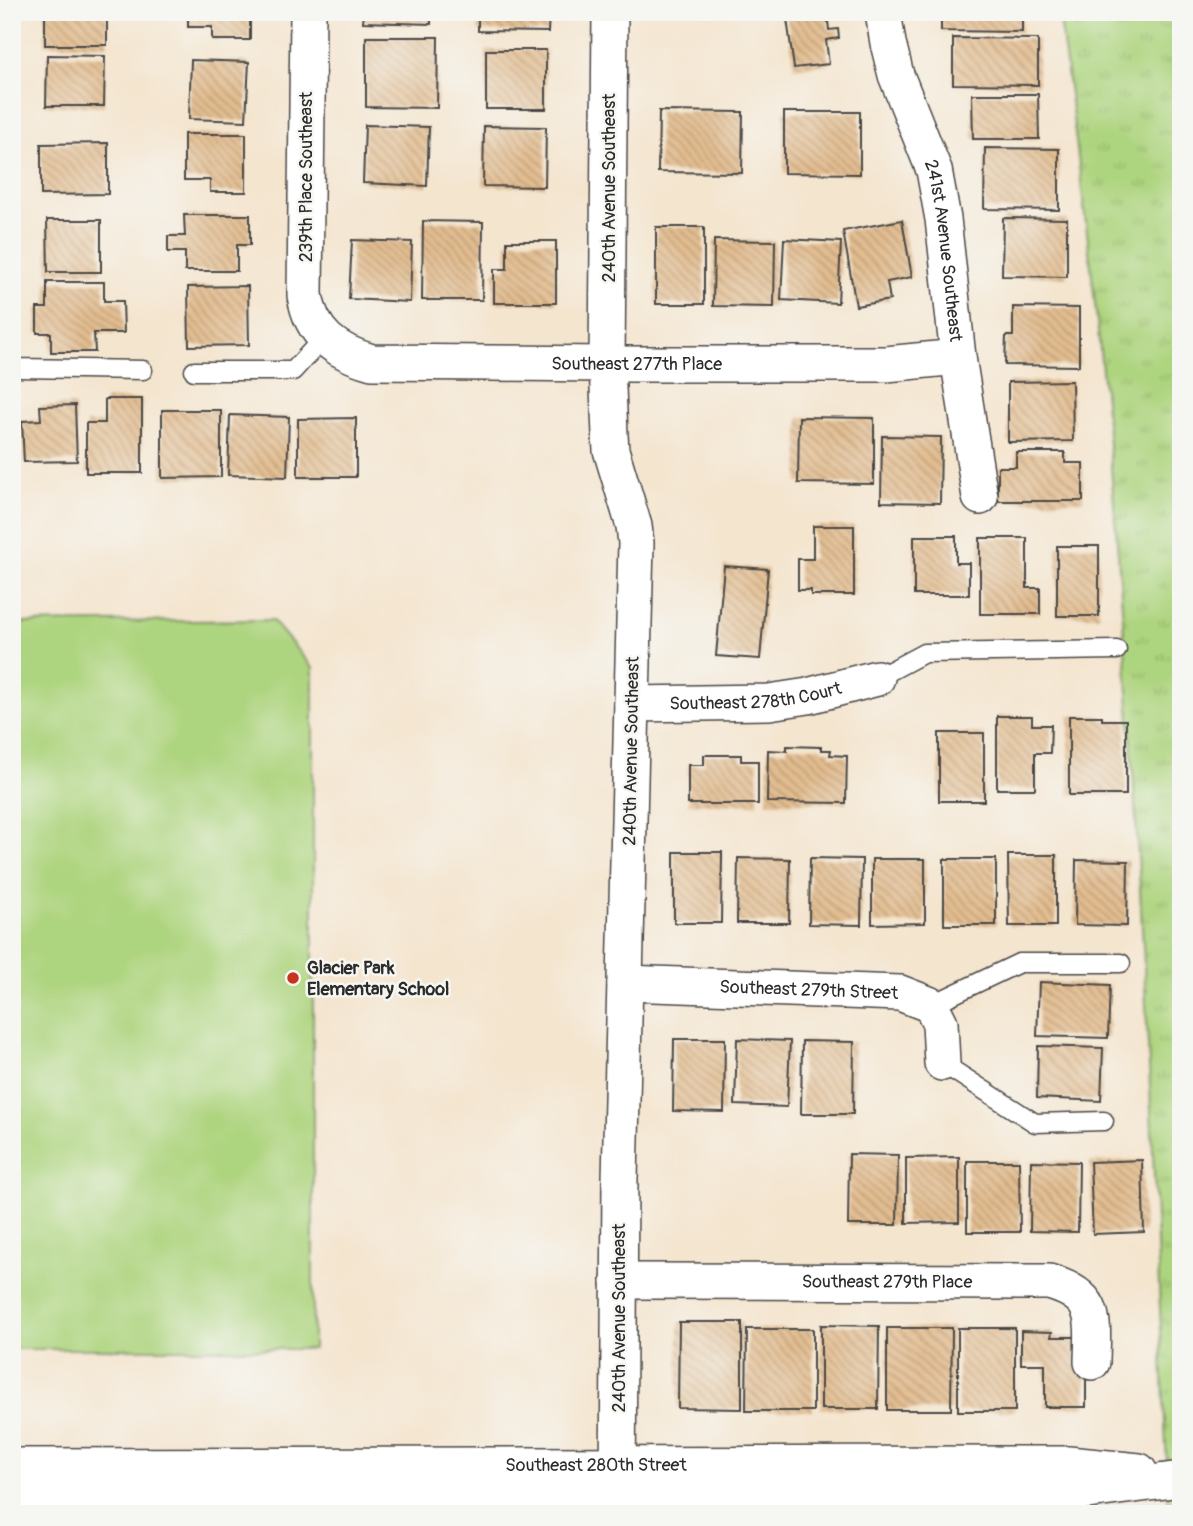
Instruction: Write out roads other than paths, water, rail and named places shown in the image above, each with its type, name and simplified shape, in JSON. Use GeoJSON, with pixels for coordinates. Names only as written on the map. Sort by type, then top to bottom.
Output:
{"type":"FeatureCollection","features":[{"type":"Feature","properties":{"kind":"street","name":"239th Place Southeast"},"geometry":{"type":"LineString","coordinates":[[307,12],[305,295],[307,309],[324,337]]}},
{"type":"Feature","properties":{"kind":"street","name":"240th Avenue Southeast"},"geometry":{"type":"LineString","coordinates":[[610,12],[607,364],[611,450],[634,526],[636,543],[620,1179],[618,1480]]}},
{"type":"Feature","properties":{"kind":"street","name":"241st Avenue Southeast"},"geometry":{"type":"LineString","coordinates":[[883,12],[896,75],[934,170],[943,219],[958,357],[980,498]]}},
{"type":"Feature","properties":{"kind":"street","name":"Southeast 277th Place"},"geometry":{"type":"LineString","coordinates":[[324,337],[337,349],[372,362],[886,364],[958,357]]}},
{"type":"Feature","properties":{"kind":"street","name":"Southeast 278th Court"},"geometry":{"type":"LineString","coordinates":[[632,704],[769,702],[808,696],[877,678]]}},
{"type":"Feature","properties":{"kind":"street","name":"Southeast 279th Street"},"geometry":{"type":"LineString","coordinates":[[625,983],[900,993],[931,1005]]}},
{"type":"Feature","properties":{"kind":"street"},"geometry":{"type":"LineString","coordinates":[[931,1005],[940,1023],[942,1063]]}},
{"type":"Feature","properties":{"kind":"street","name":"Southeast 279th Place"},"geometry":{"type":"LineString","coordinates":[[619,1282],[1049,1282],[1066,1287],[1088,1306],[1093,1318],[1092,1362]]}},
{"type":"Feature","properties":{"kind":"street","name":"Southeast 280th Street"},"geometry":{"type":"LineString","coordinates":[[12,1466],[618,1480],[844,1490],[1080,1492],[1181,1477]]}},
{"type":"Feature","properties":{"kind":"street","name":"Southeast 280th Street"},"geometry":{"type":"LineString","coordinates":[[12,1496],[618,1480]]}},
{"type":"Feature","properties":{"kind":"lane"},"geometry":{"type":"LineString","coordinates":[[194,371],[293,371],[324,337]]}},
{"type":"Feature","properties":{"kind":"lane"},"geometry":{"type":"LineString","coordinates":[[12,364],[18,368],[143,370]]}},
{"type":"Feature","properties":{"kind":"lane"},"geometry":{"type":"LineString","coordinates":[[877,678],[924,653],[1117,650]]}},
{"type":"Feature","properties":{"kind":"lane"},"geometry":{"type":"LineString","coordinates":[[931,1005],[1019,963],[1121,963]]}},
{"type":"Feature","properties":{"kind":"lane"},"geometry":{"type":"LineString","coordinates":[[942,1063],[1035,1123],[1104,1121]]}},
{"type":"Feature","properties":{"kind":"place","name":"Glacier Park Elementary School"},"geometry":{"type":"Point","coordinates":[293,978]}}]}
